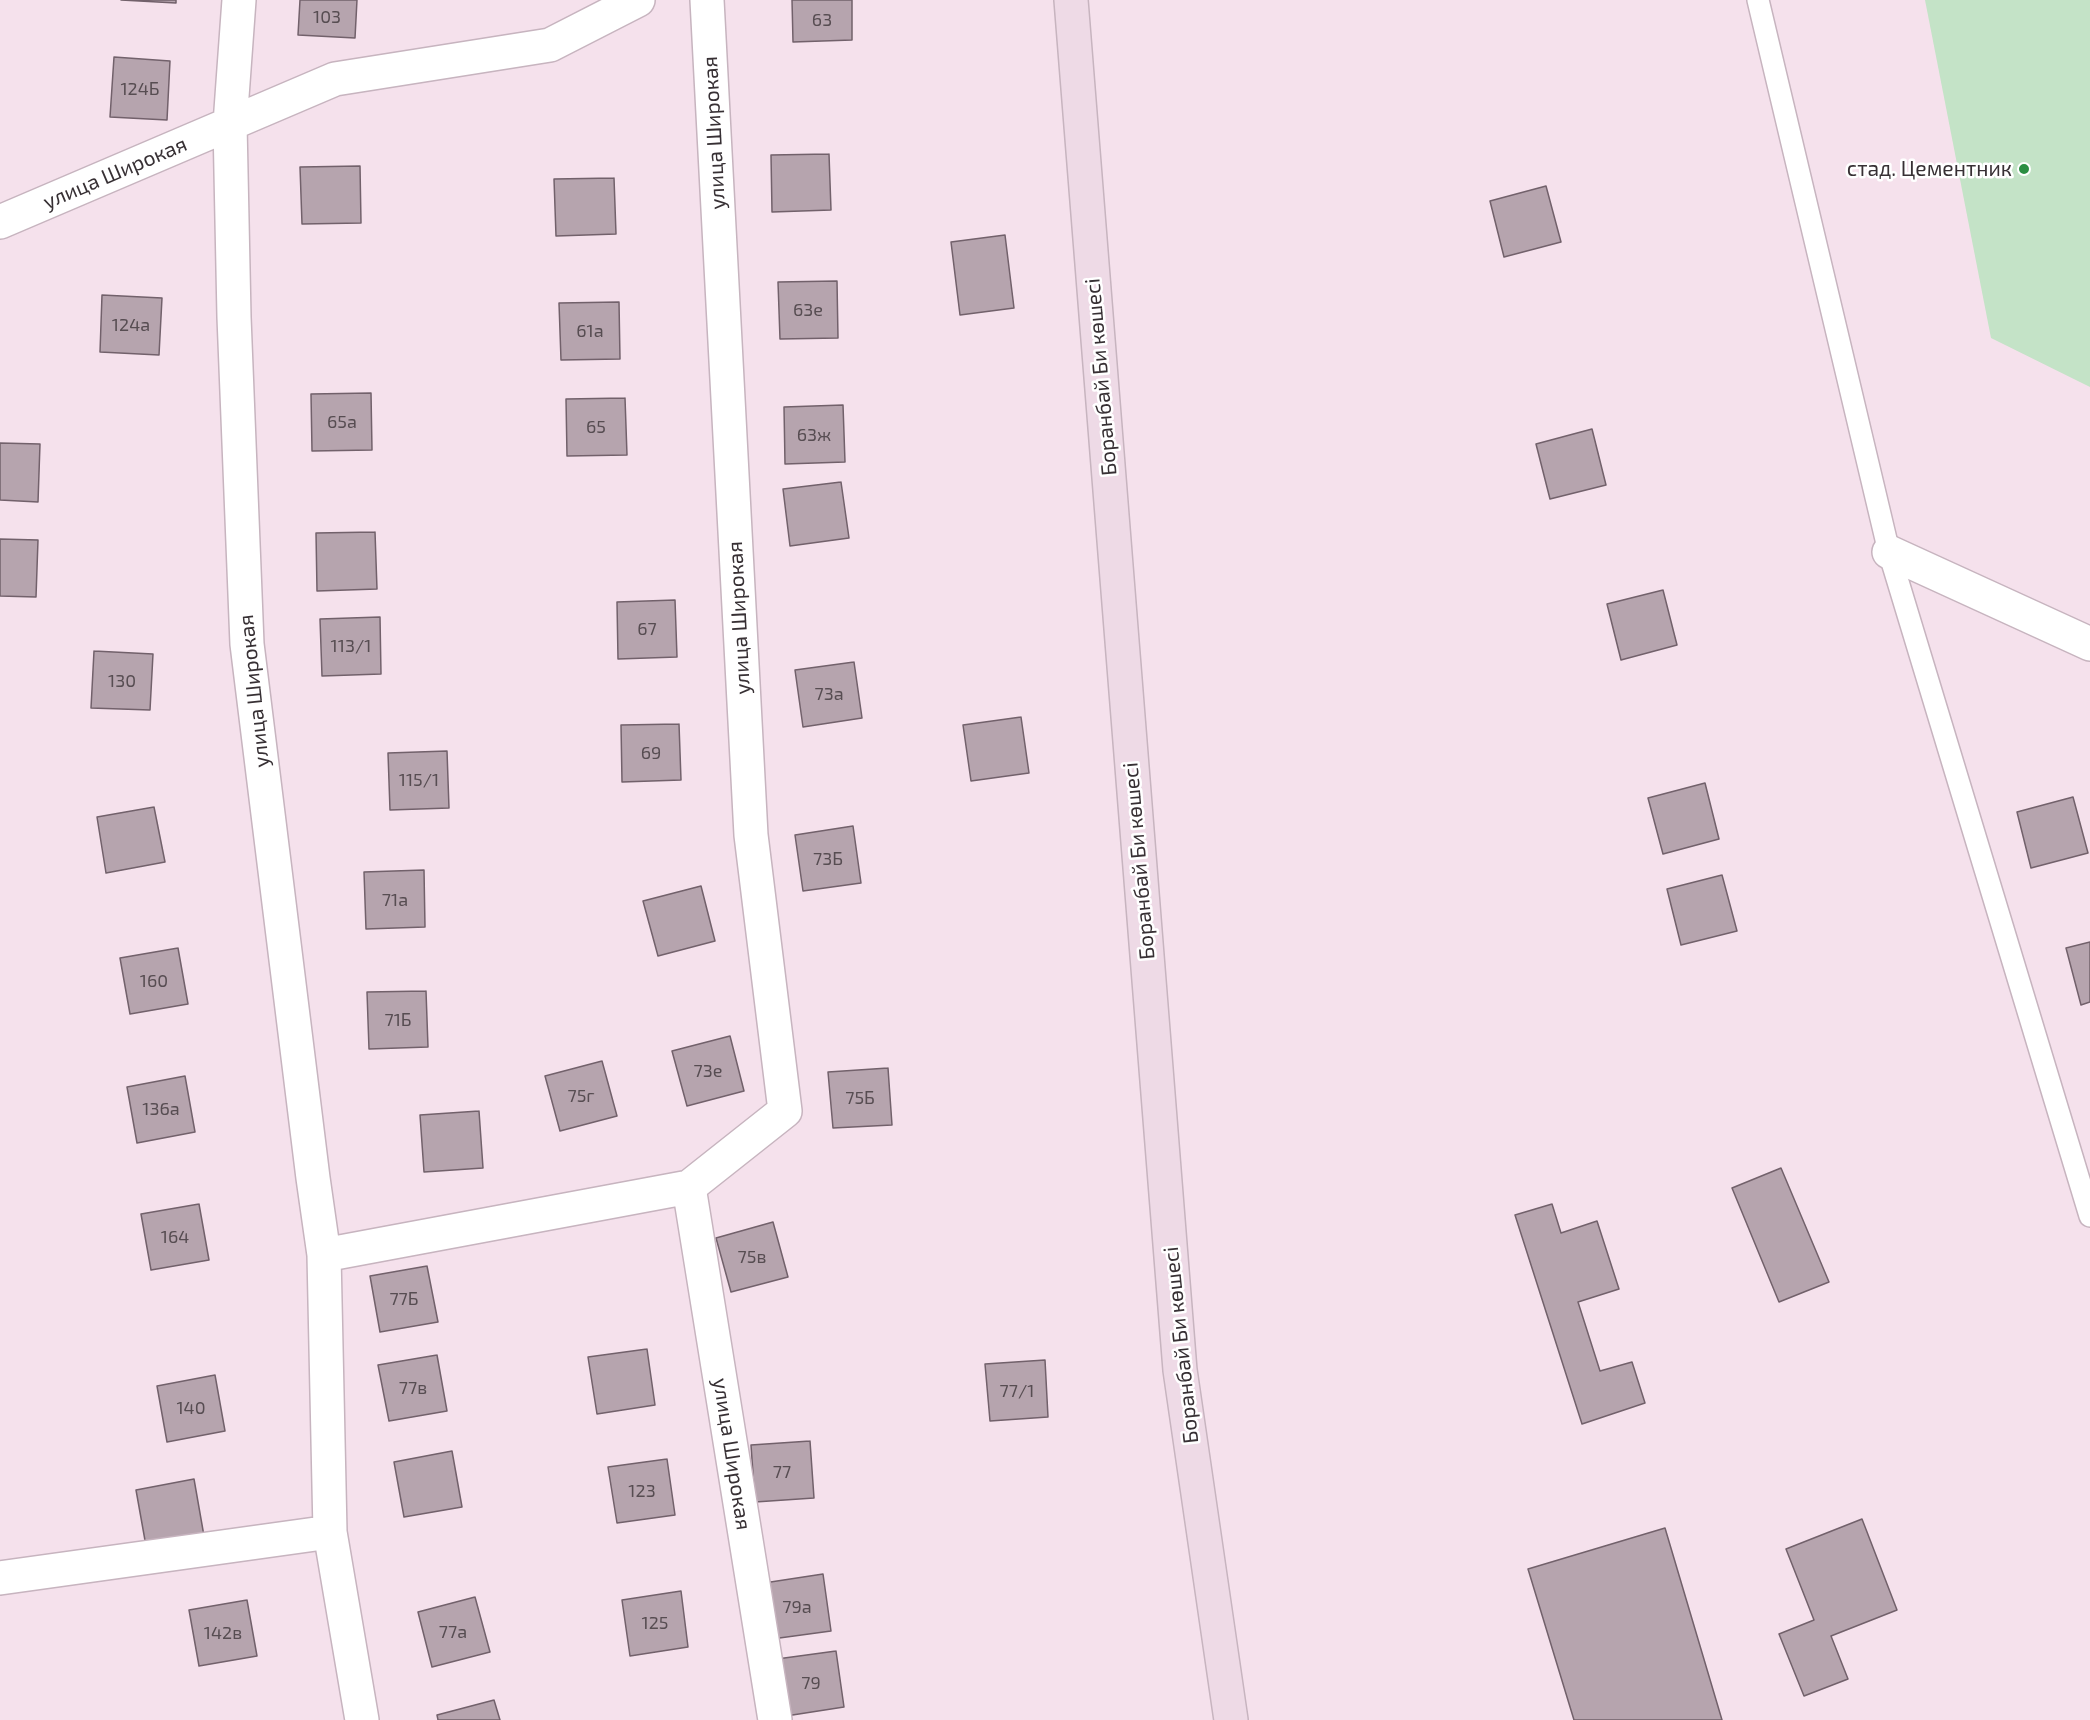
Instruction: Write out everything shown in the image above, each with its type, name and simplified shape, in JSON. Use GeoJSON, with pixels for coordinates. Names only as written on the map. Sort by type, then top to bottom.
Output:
{"type":"FeatureCollection","features":[{"type":"Feature","properties":{"kind":"main road","name":"Боранбай Би көшесі"},"geometry":{"type":"LineString","coordinates":[[1071,0],[1180,1370],[1232,1720]]}},
{"type":"Feature","properties":{"kind":"street","name":"улица Широкая"},"geometry":{"type":"LineString","coordinates":[[239,0],[230,124],[234,316],[247,644],[324,1255],[330,1532],[362,1720]]}},
{"type":"Feature","properties":{"kind":"street","name":"улица Широкая"},"geometry":{"type":"LineString","coordinates":[[0,222],[335,79],[550,45],[638,0]]}},
{"type":"Feature","properties":{"kind":"street","name":"улица Широкая"},"geometry":{"type":"LineString","coordinates":[[324,1255],[689,1187],[785,1111],[751,835],[707,0]]}},
{"type":"Feature","properties":{"kind":"street"},"geometry":{"type":"LineString","coordinates":[[1889,552],[2090,644]]}},
{"type":"Feature","properties":{"kind":"street","name":"улица Широкая"},"geometry":{"type":"LineString","coordinates":[[689,1187],[775,1720]]}},
{"type":"Feature","properties":{"kind":"street"},"geometry":{"type":"LineString","coordinates":[[0,1578],[330,1532]]}},
{"type":"Feature","properties":{"kind":"lane"},"geometry":{"type":"LineString","coordinates":[[1758,0],[1889,552],[2090,1216]]}},
{"type":"Feature","properties":{"kind":"green space","name":"стад. Цементник"},"geometry":{"type":"Polygon","coordinates":[[[1925,0],[2090,0],[2090,387],[1991,338],[1925,0]]]}},
{"type":"Feature","properties":{"kind":"building"},"geometry":{"type":"Polygon","coordinates":[[[121,0],[176,0],[176,3],[121,0]]]}},
{"type":"Feature","properties":{"kind":"building"},"geometry":{"type":"Polygon","coordinates":[[[300,0],[357,0],[355,38],[298,35],[300,0]]]}},
{"type":"Feature","properties":{"kind":"building"},"geometry":{"type":"Polygon","coordinates":[[[792,0],[852,0],[852,40],[793,42],[792,0]]]}},
{"type":"Feature","properties":{"kind":"building"},"geometry":{"type":"Polygon","coordinates":[[[114,57],[170,61],[167,120],[110,117],[114,57]]]}},
{"type":"Feature","properties":{"kind":"building"},"geometry":{"type":"Polygon","coordinates":[[[829,154],[831,210],[772,212],[771,155],[829,154]]]}},
{"type":"Feature","properties":{"kind":"building"},"geometry":{"type":"Polygon","coordinates":[[[360,166],[361,223],[302,224],[300,167],[360,166]]]}},
{"type":"Feature","properties":{"kind":"building"},"geometry":{"type":"Polygon","coordinates":[[[614,178],[616,234],[556,236],[554,179],[614,178]]]}},
{"type":"Feature","properties":{"kind":"building"},"geometry":{"type":"Polygon","coordinates":[[[1546,186],[1561,242],[1504,257],[1490,201],[1546,186]]]}},
{"type":"Feature","properties":{"kind":"building"},"geometry":{"type":"Polygon","coordinates":[[[1005,235],[1014,308],[960,315],[951,242],[1005,235]]]}},
{"type":"Feature","properties":{"kind":"building"},"geometry":{"type":"Polygon","coordinates":[[[837,281],[838,338],[780,339],[778,282],[837,281]]]}},
{"type":"Feature","properties":{"kind":"building"},"geometry":{"type":"Polygon","coordinates":[[[102,295],[162,298],[159,355],[100,352],[102,295]]]}},
{"type":"Feature","properties":{"kind":"building"},"geometry":{"type":"Polygon","coordinates":[[[619,302],[620,359],[561,360],[559,303],[619,302]]]}},
{"type":"Feature","properties":{"kind":"building"},"geometry":{"type":"Polygon","coordinates":[[[371,393],[372,450],[312,451],[311,394],[371,393]]]}},
{"type":"Feature","properties":{"kind":"building"},"geometry":{"type":"Polygon","coordinates":[[[625,398],[627,455],[567,456],[566,399],[625,398]]]}},
{"type":"Feature","properties":{"kind":"building"},"geometry":{"type":"Polygon","coordinates":[[[843,405],[845,462],[785,464],[784,407],[843,405]]]}},
{"type":"Feature","properties":{"kind":"building"},"geometry":{"type":"Polygon","coordinates":[[[1592,429],[1606,485],[1550,499],[1536,444],[1592,429]]]}},
{"type":"Feature","properties":{"kind":"building"},"geometry":{"type":"Polygon","coordinates":[[[0,443],[40,444],[38,502],[0,500],[0,443]]]}},
{"type":"Feature","properties":{"kind":"building"},"geometry":{"type":"Polygon","coordinates":[[[841,482],[849,538],[790,546],[783,489],[841,482]]]}},
{"type":"Feature","properties":{"kind":"building"},"geometry":{"type":"Polygon","coordinates":[[[375,532],[377,589],[317,591],[316,533],[375,532]]]}},
{"type":"Feature","properties":{"kind":"building"},"geometry":{"type":"Polygon","coordinates":[[[0,539],[38,540],[36,597],[0,596],[0,539]]]}},
{"type":"Feature","properties":{"kind":"building"},"geometry":{"type":"Polygon","coordinates":[[[1663,590],[1677,645],[1621,660],[1607,604],[1663,590]]]}},
{"type":"Feature","properties":{"kind":"building"},"geometry":{"type":"Polygon","coordinates":[[[675,600],[677,657],[618,659],[617,602],[675,600]]]}},
{"type":"Feature","properties":{"kind":"building"},"geometry":{"type":"Polygon","coordinates":[[[380,617],[381,674],[322,676],[320,619],[380,617]]]}},
{"type":"Feature","properties":{"kind":"building"},"geometry":{"type":"Polygon","coordinates":[[[94,651],[153,654],[150,710],[91,708],[94,651]]]}},
{"type":"Feature","properties":{"kind":"building"},"geometry":{"type":"Polygon","coordinates":[[[854,662],[862,718],[803,727],[795,670],[854,662]]]}},
{"type":"Feature","properties":{"kind":"building"},"geometry":{"type":"Polygon","coordinates":[[[1021,717],[1029,773],[971,781],[963,725],[1021,717]]]}},
{"type":"Feature","properties":{"kind":"building"},"geometry":{"type":"Polygon","coordinates":[[[679,724],[681,780],[622,782],[621,725],[679,724]]]}},
{"type":"Feature","properties":{"kind":"building"},"geometry":{"type":"Polygon","coordinates":[[[447,751],[449,808],[390,810],[388,753],[447,751]]]}},
{"type":"Feature","properties":{"kind":"building"},"geometry":{"type":"Polygon","coordinates":[[[1705,783],[1719,839],[1663,854],[1648,798],[1705,783]]]}},
{"type":"Feature","properties":{"kind":"building"},"geometry":{"type":"Polygon","coordinates":[[[2073,797],[2088,853],[2031,868],[2017,812],[2073,797]]]}},
{"type":"Feature","properties":{"kind":"building"},"geometry":{"type":"Polygon","coordinates":[[[154,807],[165,862],[106,873],[97,817],[154,807]]]}},
{"type":"Feature","properties":{"kind":"building"},"geometry":{"type":"Polygon","coordinates":[[[853,826],[861,883],[803,891],[795,835],[853,826]]]}},
{"type":"Feature","properties":{"kind":"building"},"geometry":{"type":"Polygon","coordinates":[[[424,870],[425,927],[366,929],[364,872],[424,870]]]}},
{"type":"Feature","properties":{"kind":"building"},"geometry":{"type":"Polygon","coordinates":[[[1722,875],[1737,931],[1681,945],[1667,889],[1722,875]]]}},
{"type":"Feature","properties":{"kind":"building"},"geometry":{"type":"Polygon","coordinates":[[[701,886],[715,941],[658,956],[643,901],[701,886]]]}},
{"type":"Feature","properties":{"kind":"building"},"geometry":{"type":"Polygon","coordinates":[[[2090,942],[2090,1002],[2081,1005],[2066,948],[2090,942]]]}},
{"type":"Feature","properties":{"kind":"building"},"geometry":{"type":"Polygon","coordinates":[[[178,948],[188,1004],[130,1014],[120,958],[178,948]]]}},
{"type":"Feature","properties":{"kind":"building"},"geometry":{"type":"Polygon","coordinates":[[[426,991],[428,1047],[369,1049],[367,992],[426,991]]]}},
{"type":"Feature","properties":{"kind":"building"},"geometry":{"type":"Polygon","coordinates":[[[730,1036],[744,1091],[687,1106],[672,1051],[730,1036]]]}},
{"type":"Feature","properties":{"kind":"building"},"geometry":{"type":"Polygon","coordinates":[[[602,1061],[617,1116],[560,1131],[545,1076],[602,1061]]]}},
{"type":"Feature","properties":{"kind":"building"},"geometry":{"type":"Polygon","coordinates":[[[888,1068],[892,1125],[833,1128],[828,1072],[888,1068]]]}},
{"type":"Feature","properties":{"kind":"building"},"geometry":{"type":"Polygon","coordinates":[[[185,1076],[195,1132],[137,1143],[127,1087],[185,1076]]]}},
{"type":"Feature","properties":{"kind":"building"},"geometry":{"type":"Polygon","coordinates":[[[479,1111],[483,1168],[424,1172],[420,1115],[479,1111]]]}},
{"type":"Feature","properties":{"kind":"building"},"geometry":{"type":"Polygon","coordinates":[[[1781,1168],[1829,1282],[1779,1302],[1732,1188],[1781,1168]]]}},
{"type":"Feature","properties":{"kind":"building"},"geometry":{"type":"Polygon","coordinates":[[[199,1204],[209,1260],[151,1270],[141,1214],[199,1204]]]}},
{"type":"Feature","properties":{"kind":"building"},"geometry":{"type":"Polygon","coordinates":[[[1552,1204],[1561,1233],[1597,1221],[1619,1289],[1578,1302],[1600,1371],[1632,1362],[1645,1403],[1582,1424],[1515,1215],[1552,1204]]]}},
{"type":"Feature","properties":{"kind":"building"},"geometry":{"type":"Polygon","coordinates":[[[773,1222],[788,1277],[731,1292],[716,1238],[773,1222]]]}},
{"type":"Feature","properties":{"kind":"building"},"geometry":{"type":"Polygon","coordinates":[[[427,1266],[438,1322],[380,1332],[370,1276],[427,1266]]]}},
{"type":"Feature","properties":{"kind":"building"},"geometry":{"type":"Polygon","coordinates":[[[647,1349],[655,1405],[597,1414],[588,1357],[647,1349]]]}},
{"type":"Feature","properties":{"kind":"building"},"geometry":{"type":"Polygon","coordinates":[[[437,1355],[447,1411],[389,1421],[378,1365],[437,1355]]]}},
{"type":"Feature","properties":{"kind":"building"},"geometry":{"type":"Polygon","coordinates":[[[1045,1360],[1048,1417],[990,1421],[985,1364],[1045,1360]]]}},
{"type":"Feature","properties":{"kind":"building"},"geometry":{"type":"Polygon","coordinates":[[[215,1375],[225,1431],[167,1442],[157,1386],[215,1375]]]}},
{"type":"Feature","properties":{"kind":"building"},"geometry":{"type":"Polygon","coordinates":[[[810,1441],[814,1498],[755,1502],[751,1445],[810,1441]]]}},
{"type":"Feature","properties":{"kind":"building"},"geometry":{"type":"Polygon","coordinates":[[[452,1451],[462,1507],[404,1517],[394,1462],[452,1451]]]}},
{"type":"Feature","properties":{"kind":"building"},"geometry":{"type":"Polygon","coordinates":[[[667,1459],[675,1515],[617,1523],[608,1467],[667,1459]]]}},
{"type":"Feature","properties":{"kind":"building"},"geometry":{"type":"Polygon","coordinates":[[[194,1479],[204,1536],[146,1546],[136,1490],[194,1479]]]}},
{"type":"Feature","properties":{"kind":"building"},"geometry":{"type":"Polygon","coordinates":[[[1862,1519],[1897,1610],[1831,1636],[1848,1679],[1804,1696],[1779,1634],[1814,1620],[1786,1549],[1862,1519]]]}},
{"type":"Feature","properties":{"kind":"building"},"geometry":{"type":"Polygon","coordinates":[[[1665,1528],[1722,1720],[1574,1720],[1528,1569],[1665,1528]]]}},
{"type":"Feature","properties":{"kind":"building"},"geometry":{"type":"Polygon","coordinates":[[[823,1574],[831,1631],[772,1639],[764,1583],[823,1574]]]}},
{"type":"Feature","properties":{"kind":"building"},"geometry":{"type":"Polygon","coordinates":[[[681,1591],[688,1647],[630,1656],[622,1600],[681,1591]]]}},
{"type":"Feature","properties":{"kind":"building"},"geometry":{"type":"Polygon","coordinates":[[[475,1597],[490,1652],[432,1667],[418,1612],[475,1597]]]}},
{"type":"Feature","properties":{"kind":"building"},"geometry":{"type":"Polygon","coordinates":[[[247,1600],[257,1656],[199,1666],[189,1610],[247,1600]]]}},
{"type":"Feature","properties":{"kind":"building"},"geometry":{"type":"Polygon","coordinates":[[[836,1651],[844,1707],[786,1716],[777,1659],[836,1651]]]}},
{"type":"Feature","properties":{"kind":"building"},"geometry":{"type":"Polygon","coordinates":[[[494,1700],[500,1720],[438,1720],[437,1715],[494,1700]]]}},
{"type":"Feature","properties":{"kind":"place","name":"стад. Цементник"},"geometry":{"type":"Point","coordinates":[2024,169]}}]}
